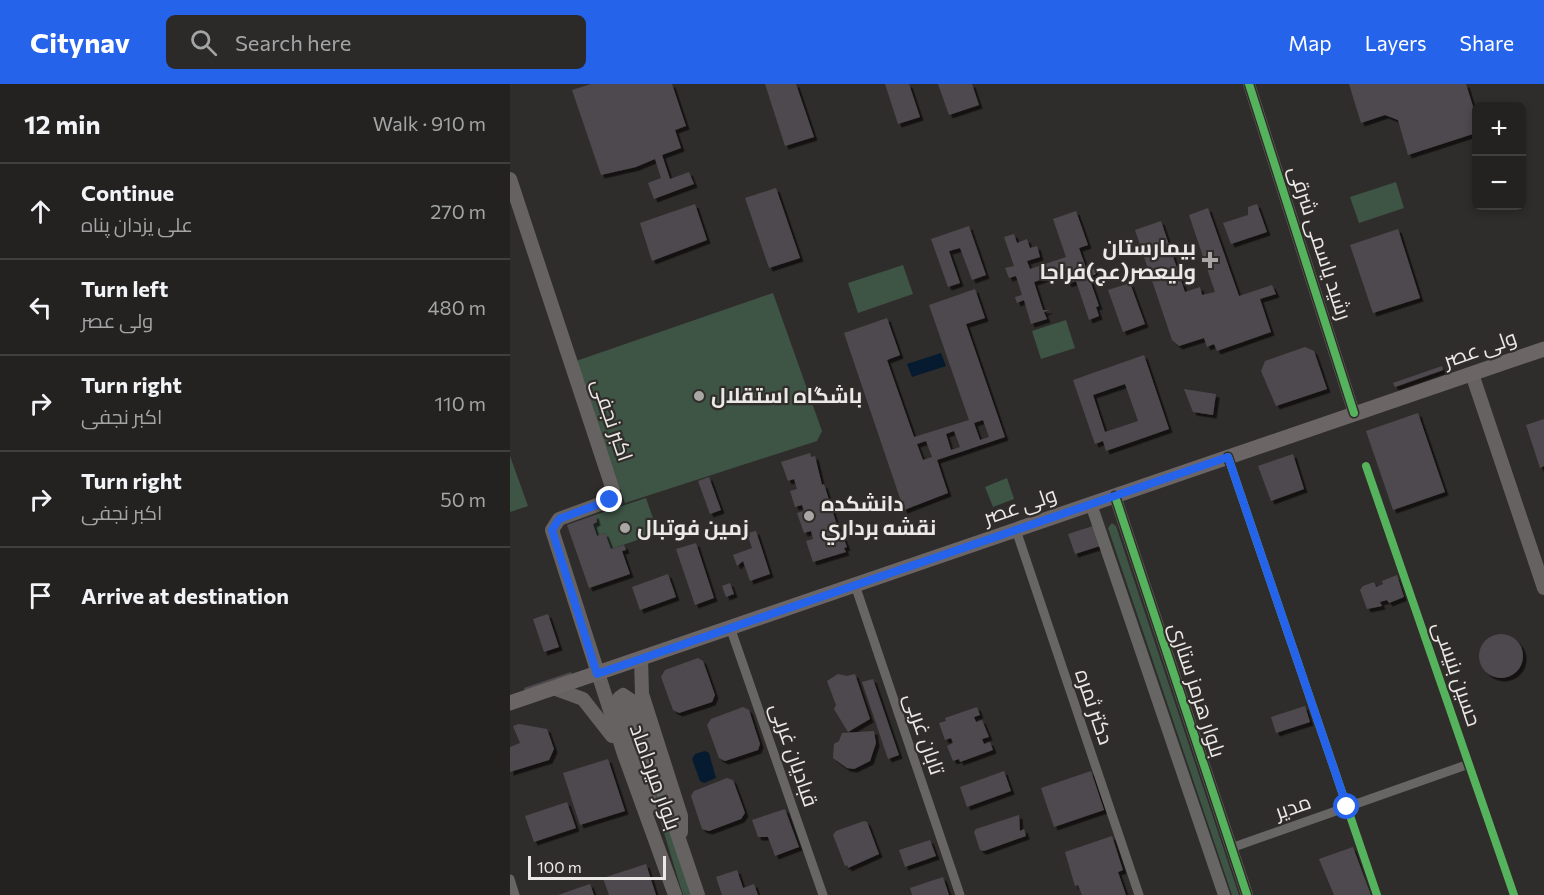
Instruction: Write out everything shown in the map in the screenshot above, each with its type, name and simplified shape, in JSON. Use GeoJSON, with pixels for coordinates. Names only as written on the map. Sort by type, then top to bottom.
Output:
{"type":"FeatureCollection","features":[{"type":"Feature","properties":{"kind":"main road","name":"اکبر نجفی"},"geometry":{"type":"LineString","coordinates":[[510,180],[613,488],[608,501],[559,519],[552,530],[594,674]]}},
{"type":"Feature","properties":{"kind":"main road","name":"ولی عصر"},"geometry":{"type":"LineString","coordinates":[[510,703],[1544,349]]}},
{"type":"Feature","properties":{"kind":"main road"},"geometry":{"type":"LineString","coordinates":[[1472,374],[1544,588]]}},
{"type":"Feature","properties":{"kind":"main road"},"geometry":{"type":"LineString","coordinates":[[641,658],[642,694],[681,816],[681,846]]}},
{"type":"Feature","properties":{"kind":"main road","name":"بلوار میرداماد"},"geometry":{"type":"LineString","coordinates":[[594,674],[675,895]]}},
{"type":"Feature","properties":{"kind":"main road"},"geometry":{"type":"LineString","coordinates":[[553,688],[574,694],[590,705],[624,754]]}},
{"type":"Feature","properties":{"kind":"main road","name":"بلوار میرداماد"},"geometry":{"type":"LineString","coordinates":[[654,833],[650,798],[619,698],[623,695],[630,698],[636,713],[698,895]]}},
{"type":"Feature","properties":{"kind":"street","name":"رشید یاسمی شرقی"},"geometry":{"type":"LineString","coordinates":[[1249,84],[1354,413]]}},
{"type":"Feature","properties":{"kind":"street"},"geometry":{"type":"LineString","coordinates":[[1228,457],[1377,895]]}},
{"type":"Feature","properties":{"kind":"street","name":"حسین بنیسی"},"geometry":{"type":"LineString","coordinates":[[1366,466],[1514,895]]}},
{"type":"Feature","properties":{"kind":"street","name":"بلوار هرمز ستاری"},"geometry":{"type":"LineString","coordinates":[[1115,496],[1246,895]]}},
{"type":"Feature","properties":{"kind":"street","name":"بلوار هرمز ستاری"},"geometry":{"type":"LineString","coordinates":[[1091,504],[1224,895]]}},
{"type":"Feature","properties":{"kind":"street"},"geometry":{"type":"LineString","coordinates":[[1100,528],[1109,520],[1123,521]]}},
{"type":"Feature","properties":{"kind":"street","name":"دکتر ثمره"},"geometry":{"type":"LineString","coordinates":[[1016,530],[1139,895]]}},
{"type":"Feature","properties":{"kind":"street","name":"تابان غربی"},"geometry":{"type":"LineString","coordinates":[[855,585],[960,895]]}},
{"type":"Feature","properties":{"kind":"street","name":"قبادیان غربی"},"geometry":{"type":"LineString","coordinates":[[730,627],[823,895]]}},
{"type":"Feature","properties":{"kind":"street","name":"مدیر"},"geometry":{"type":"LineString","coordinates":[[1231,848],[1469,764]]}},
{"type":"Feature","properties":{"kind":"street"},"geometry":{"type":"LineString","coordinates":[[510,879],[515,895]]}},
{"type":"Feature","properties":{"kind":"green space"},"geometry":{"type":"Polygon","coordinates":[[[1396,182],[1404,208],[1359,223],[1350,197],[1396,182]]]}},
{"type":"Feature","properties":{"kind":"green space"},"geometry":{"type":"Polygon","coordinates":[[[903,265],[913,294],[858,313],[848,283],[903,265]]]}},
{"type":"Feature","properties":{"kind":"green space","name":"باشگاه استقلال"},"geometry":{"type":"Polygon","coordinates":[[[773,293],[822,431],[817,441],[625,503],[576,361],[773,293]]]}},
{"type":"Feature","properties":{"kind":"green space"},"geometry":{"type":"Polygon","coordinates":[[[1066,320],[1075,348],[1041,359],[1032,331],[1066,320]]]}},
{"type":"Feature","properties":{"kind":"green space"},"geometry":{"type":"Polygon","coordinates":[[[510,456],[528,506],[510,512],[510,456]]]}},
{"type":"Feature","properties":{"kind":"green space"},"geometry":{"type":"Polygon","coordinates":[[[1007,478],[1014,499],[993,507],[985,487],[1007,478]]]}},
{"type":"Feature","properties":{"kind":"green space","name":"زمین فوتبال"},"geometry":{"type":"Polygon","coordinates":[[[646,498],[658,533],[611,549],[605,533],[597,536],[593,524],[595,515],[646,498]]]}},
{"type":"Feature","properties":{"kind":"green space"},"geometry":{"type":"Polygon","coordinates":[[[1112,523],[1116,526],[1239,895],[1232,895],[1108,528],[1112,523]]]}},
{"type":"Feature","properties":{"kind":"green space"},"geometry":{"type":"Polygon","coordinates":[[[627,701],[693,895],[683,895],[624,702],[627,701]]]}},
{"type":"Feature","properties":{"kind":"water"},"geometry":{"type":"Polygon","coordinates":[[[941,353],[946,366],[912,377],[907,364],[941,353]]]}},
{"type":"Feature","properties":{"kind":"water"},"geometry":{"type":"Polygon","coordinates":[[[705,751],[709,753],[716,778],[704,783],[700,781],[692,759],[695,754],[705,751]]]}},
{"type":"Feature","properties":{"kind":"building"},"geometry":{"type":"Polygon","coordinates":[[[591,84],[672,84],[686,126],[675,130],[681,148],[662,155],[670,179],[689,172],[694,184],[654,199],[648,183],[661,178],[655,159],[636,167],[601,175],[572,90],[591,84]]]}},
{"type":"Feature","properties":{"kind":"building"},"geometry":{"type":"Polygon","coordinates":[[[765,84],[796,84],[814,137],[785,146],[765,84]]]}},
{"type":"Feature","properties":{"kind":"building"},"geometry":{"type":"Polygon","coordinates":[[[885,84],[909,84],[920,117],[898,124],[885,84]]]}},
{"type":"Feature","properties":{"kind":"building"},"geometry":{"type":"Polygon","coordinates":[[[938,84],[972,84],[979,105],[949,115],[938,84]]]}},
{"type":"Feature","properties":{"kind":"building"},"geometry":{"type":"Polygon","coordinates":[[[1349,84],[1466,84],[1472,103],[1472,134],[1408,155],[1398,120],[1385,115],[1361,123],[1349,84]]]}},
{"type":"Feature","properties":{"kind":"building"},"geometry":{"type":"Polygon","coordinates":[[[776,188],[800,258],[769,268],[745,198],[776,188]]]}},
{"type":"Feature","properties":{"kind":"building"},"geometry":{"type":"Polygon","coordinates":[[[695,204],[707,240],[652,261],[640,223],[695,204]]]}},
{"type":"Feature","properties":{"kind":"building"},"geometry":{"type":"Polygon","coordinates":[[[1257,204],[1267,232],[1231,244],[1223,223],[1248,215],[1248,207],[1257,204]]]}},
{"type":"Feature","properties":{"kind":"building"},"geometry":{"type":"Polygon","coordinates":[[[1208,208],[1239,296],[1272,285],[1276,294],[1260,299],[1271,332],[1217,351],[1214,344],[1207,347],[1204,338],[1179,346],[1172,340],[1135,230],[1161,221],[1185,292],[1200,287],[1202,295],[1215,292],[1189,215],[1208,208]]]}},
{"type":"Feature","properties":{"kind":"building"},"geometry":{"type":"Polygon","coordinates":[[[1076,211],[1088,245],[1079,248],[1086,268],[1093,266],[1096,274],[1089,277],[1099,306],[1096,307],[1099,316],[1089,320],[1076,281],[1068,284],[1064,274],[1071,272],[1070,270],[1034,282],[1043,310],[1050,310],[1044,312],[1047,319],[1031,324],[1024,300],[1017,303],[1015,297],[1022,295],[1016,276],[1009,278],[1005,268],[1014,266],[1004,237],[1014,234],[1017,243],[1027,239],[1030,248],[1037,246],[1040,257],[1027,261],[1030,269],[1066,257],[1053,219],[1076,211]]]}},
{"type":"Feature","properties":{"kind":"building"},"geometry":{"type":"Polygon","coordinates":[[[969,226],[986,275],[972,280],[960,248],[949,251],[960,283],[948,287],[931,239],[969,226]]]}},
{"type":"Feature","properties":{"kind":"building"},"geometry":{"type":"Polygon","coordinates":[[[1398,229],[1420,298],[1373,313],[1350,245],[1398,229]]]}},
{"type":"Feature","properties":{"kind":"building"},"geometry":{"type":"Polygon","coordinates":[[[1130,283],[1145,324],[1123,332],[1108,290],[1130,283]]]}},
{"type":"Feature","properties":{"kind":"building"},"geometry":{"type":"Polygon","coordinates":[[[975,289],[985,318],[966,324],[1005,437],[937,460],[948,493],[904,510],[844,333],[887,318],[900,355],[887,360],[914,437],[969,420],[929,305],[975,289]],[[983,420],[974,423],[980,440],[989,437],[983,420]],[[954,431],[946,434],[951,450],[960,447],[954,431]],[[926,441],[917,444],[923,460],[932,457],[926,441]]]}},
{"type":"Feature","properties":{"kind":"building"},"geometry":{"type":"Polygon","coordinates":[[[1305,347],[1314,351],[1327,389],[1276,406],[1261,371],[1265,361],[1305,347]]]}},
{"type":"Feature","properties":{"kind":"building"},"geometry":{"type":"Polygon","coordinates":[[[1144,355],[1169,429],[1106,451],[1103,441],[1095,444],[1073,380],[1144,355]],[[1125,384],[1093,395],[1105,432],[1138,421],[1125,384]]]}},
{"type":"Feature","properties":{"kind":"building"},"geometry":{"type":"Polygon","coordinates":[[[1442,366],[1443,370],[1395,387],[1393,383],[1442,366]]]}},
{"type":"Feature","properties":{"kind":"building"},"geometry":{"type":"Polygon","coordinates":[[[1184,389],[1216,394],[1213,415],[1193,412],[1184,389]]]}},
{"type":"Feature","properties":{"kind":"building"},"geometry":{"type":"Polygon","coordinates":[[[1418,413],[1445,492],[1393,510],[1366,431],[1418,413]]]}},
{"type":"Feature","properties":{"kind":"building"},"geometry":{"type":"Polygon","coordinates":[[[1544,419],[1544,466],[1540,468],[1526,425],[1544,419]]]}},
{"type":"Feature","properties":{"kind":"building"},"geometry":{"type":"Polygon","coordinates":[[[810,453],[811,457],[815,456],[822,485],[824,484],[840,535],[842,534],[847,547],[844,548],[846,552],[813,562],[806,541],[813,539],[811,531],[804,533],[797,513],[804,511],[802,505],[795,507],[790,491],[797,489],[794,479],[788,481],[781,462],[810,453]]]}},
{"type":"Feature","properties":{"kind":"building"},"geometry":{"type":"Polygon","coordinates":[[[1293,454],[1304,489],[1271,501],[1258,466],[1293,454]]]}},
{"type":"Feature","properties":{"kind":"building"},"geometry":{"type":"Polygon","coordinates":[[[709,477],[721,510],[710,514],[698,481],[709,477]]]}},
{"type":"Feature","properties":{"kind":"building"},"geometry":{"type":"Polygon","coordinates":[[[595,515],[597,522],[593,524],[597,536],[605,533],[611,549],[624,545],[626,550],[622,551],[630,574],[589,588],[567,525],[595,515]]]}},
{"type":"Feature","properties":{"kind":"building"},"geometry":{"type":"Polygon","coordinates":[[[1093,526],[1100,546],[1075,554],[1068,534],[1093,526]]]}},
{"type":"Feature","properties":{"kind":"building"},"geometry":{"type":"Polygon","coordinates":[[[756,531],[770,574],[750,581],[743,561],[737,566],[733,555],[752,548],[747,533],[756,531]]]}},
{"type":"Feature","properties":{"kind":"building"},"geometry":{"type":"Polygon","coordinates":[[[696,543],[714,598],[695,605],[676,549],[696,543]]]}},
{"type":"Feature","properties":{"kind":"building"},"geometry":{"type":"Polygon","coordinates":[[[668,574],[676,597],[640,610],[632,587],[668,574]]]}},
{"type":"Feature","properties":{"kind":"building"},"geometry":{"type":"Polygon","coordinates":[[[1397,575],[1404,597],[1389,603],[1387,600],[1380,602],[1382,606],[1367,609],[1360,590],[1363,586],[1374,582],[1376,587],[1383,584],[1382,581],[1397,575]]]}},
{"type":"Feature","properties":{"kind":"building"},"geometry":{"type":"Polygon","coordinates":[[[730,583],[734,594],[726,597],[722,586],[730,583]]]}},
{"type":"Feature","properties":{"kind":"building"},"geometry":{"type":"Polygon","coordinates":[[[548,614],[559,647],[544,652],[533,619],[548,614]]]}},
{"type":"Feature","properties":{"kind":"building"},"geometry":{"type":"Polygon","coordinates":[[[1501,634],[1517,640],[1523,656],[1517,672],[1501,678],[1485,672],[1479,656],[1485,640],[1501,634]]]}},
{"type":"Feature","properties":{"kind":"building"},"geometry":{"type":"Polygon","coordinates":[[[698,658],[703,661],[715,695],[712,702],[679,713],[673,710],[661,677],[665,670],[698,658]]]}},
{"type":"Feature","properties":{"kind":"building"},"geometry":{"type":"Polygon","coordinates":[[[571,672],[573,676],[525,692],[524,688],[571,672]]]}},
{"type":"Feature","properties":{"kind":"building"},"geometry":{"type":"Polygon","coordinates":[[[838,674],[847,676],[855,674],[870,719],[848,732],[834,709],[836,705],[827,681],[838,674]]]}},
{"type":"Feature","properties":{"kind":"building"},"geometry":{"type":"Polygon","coordinates":[[[873,679],[899,755],[888,759],[862,682],[873,679]]]}},
{"type":"Feature","properties":{"kind":"building"},"geometry":{"type":"Polygon","coordinates":[[[1305,706],[1310,722],[1276,733],[1271,717],[1305,706]]]}},
{"type":"Feature","properties":{"kind":"building"},"geometry":{"type":"Polygon","coordinates":[[[743,707],[749,710],[760,744],[758,750],[725,761],[719,758],[707,725],[711,719],[743,707]]]}},
{"type":"Feature","properties":{"kind":"building"},"geometry":{"type":"Polygon","coordinates":[[[977,707],[980,715],[974,717],[976,722],[982,720],[989,737],[982,739],[984,744],[990,742],[993,750],[960,762],[959,759],[953,761],[947,746],[953,743],[951,738],[945,740],[939,723],[946,721],[945,718],[977,707]]]}},
{"type":"Feature","properties":{"kind":"building"},"geometry":{"type":"Polygon","coordinates":[[[519,724],[547,729],[554,749],[549,760],[510,772],[510,747],[520,743],[513,726],[519,724]]]}},
{"type":"Feature","properties":{"kind":"building"},"geometry":{"type":"Polygon","coordinates":[[[874,731],[876,743],[870,761],[854,769],[847,768],[833,758],[834,744],[839,741],[842,733],[874,731]]]}},
{"type":"Feature","properties":{"kind":"building"},"geometry":{"type":"Polygon","coordinates":[[[608,759],[625,811],[580,825],[563,773],[608,759]]]}},
{"type":"Feature","properties":{"kind":"building"},"geometry":{"type":"Polygon","coordinates":[[[1004,771],[1011,791],[967,807],[960,787],[1004,771]]]}},
{"type":"Feature","properties":{"kind":"building"},"geometry":{"type":"Polygon","coordinates":[[[1091,771],[1104,810],[1054,827],[1041,788],[1091,771]]]}},
{"type":"Feature","properties":{"kind":"building"},"geometry":{"type":"Polygon","coordinates":[[[727,778],[733,780],[745,813],[741,819],[709,831],[702,829],[691,796],[694,791],[727,778]]]}},
{"type":"Feature","properties":{"kind":"building"},"geometry":{"type":"Polygon","coordinates":[[[567,802],[576,828],[534,842],[525,816],[567,802]]]}},
{"type":"Feature","properties":{"kind":"building"},"geometry":{"type":"Polygon","coordinates":[[[785,809],[799,847],[775,856],[768,837],[758,837],[752,820],[785,809]]]}},
{"type":"Feature","properties":{"kind":"building"},"geometry":{"type":"Polygon","coordinates":[[[1019,815],[1020,831],[1024,829],[1026,836],[984,851],[980,850],[974,832],[976,829],[1019,815]]]}},
{"type":"Feature","properties":{"kind":"building"},"geometry":{"type":"Polygon","coordinates":[[[867,822],[879,854],[848,868],[847,865],[845,866],[833,835],[836,831],[867,822]]]}},
{"type":"Feature","properties":{"kind":"building"},"geometry":{"type":"Polygon","coordinates":[[[1112,836],[1123,870],[1118,872],[1126,895],[1082,895],[1078,885],[1075,886],[1065,852],[1112,836]]]}},
{"type":"Feature","properties":{"kind":"building"},"geometry":{"type":"Polygon","coordinates":[[[930,840],[936,856],[905,867],[899,850],[930,840]]]}},
{"type":"Feature","properties":{"kind":"building"},"geometry":{"type":"Polygon","coordinates":[[[1353,847],[1371,895],[1334,895],[1319,859],[1353,847]]]}},
{"type":"Feature","properties":{"kind":"building"},"geometry":{"type":"Polygon","coordinates":[[[646,864],[656,895],[609,895],[603,878],[646,864]]]}},
{"type":"Feature","properties":{"kind":"building"},"geometry":{"type":"Polygon","coordinates":[[[737,870],[743,888],[754,884],[758,895],[722,895],[716,877],[737,870]]]}},
{"type":"Feature","properties":{"kind":"building"},"geometry":{"type":"Polygon","coordinates":[[[943,877],[949,895],[912,895],[910,888],[943,877]]]}},
{"type":"Feature","properties":{"kind":"building"},"geometry":{"type":"Polygon","coordinates":[[[590,884],[594,895],[558,895],[590,884]]]}},
{"type":"Feature","properties":{"kind":"cycle path"},"geometry":{"type":"LineString","coordinates":[[1249,84],[1354,413]]}},
{"type":"Feature","properties":{"kind":"cycle path"},"geometry":{"type":"LineString","coordinates":[[1228,457],[1377,895]]}},
{"type":"Feature","properties":{"kind":"cycle path"},"geometry":{"type":"LineString","coordinates":[[1366,466],[1514,895]]}},
{"type":"Feature","properties":{"kind":"cycle path"},"geometry":{"type":"LineString","coordinates":[[1115,496],[1247,895]]}},
{"type":"Feature","properties":{"kind":"place","name":"بیمارستان ولیعصر(عج)فراجا"},"geometry":{"type":"Point","coordinates":[1210,260]}},
{"type":"Feature","properties":{"kind":"place","name":"باشگاه استقلال"},"geometry":{"type":"Point","coordinates":[699,396]}},
{"type":"Feature","properties":{"kind":"place","name":"دانشكده نقشه برداري"},"geometry":{"type":"Point","coordinates":[809,516]}},
{"type":"Feature","properties":{"kind":"place","name":"زمین فوتبال"},"geometry":{"type":"Point","coordinates":[625,528]}},
{"type":"Feature","properties":{"kind":"route"},"geometry":{"type":"LineString","coordinates":[[610,500],[559,519],[553,524],[552,530],[597,674],[1228,457],[1347,807]]}}]}
